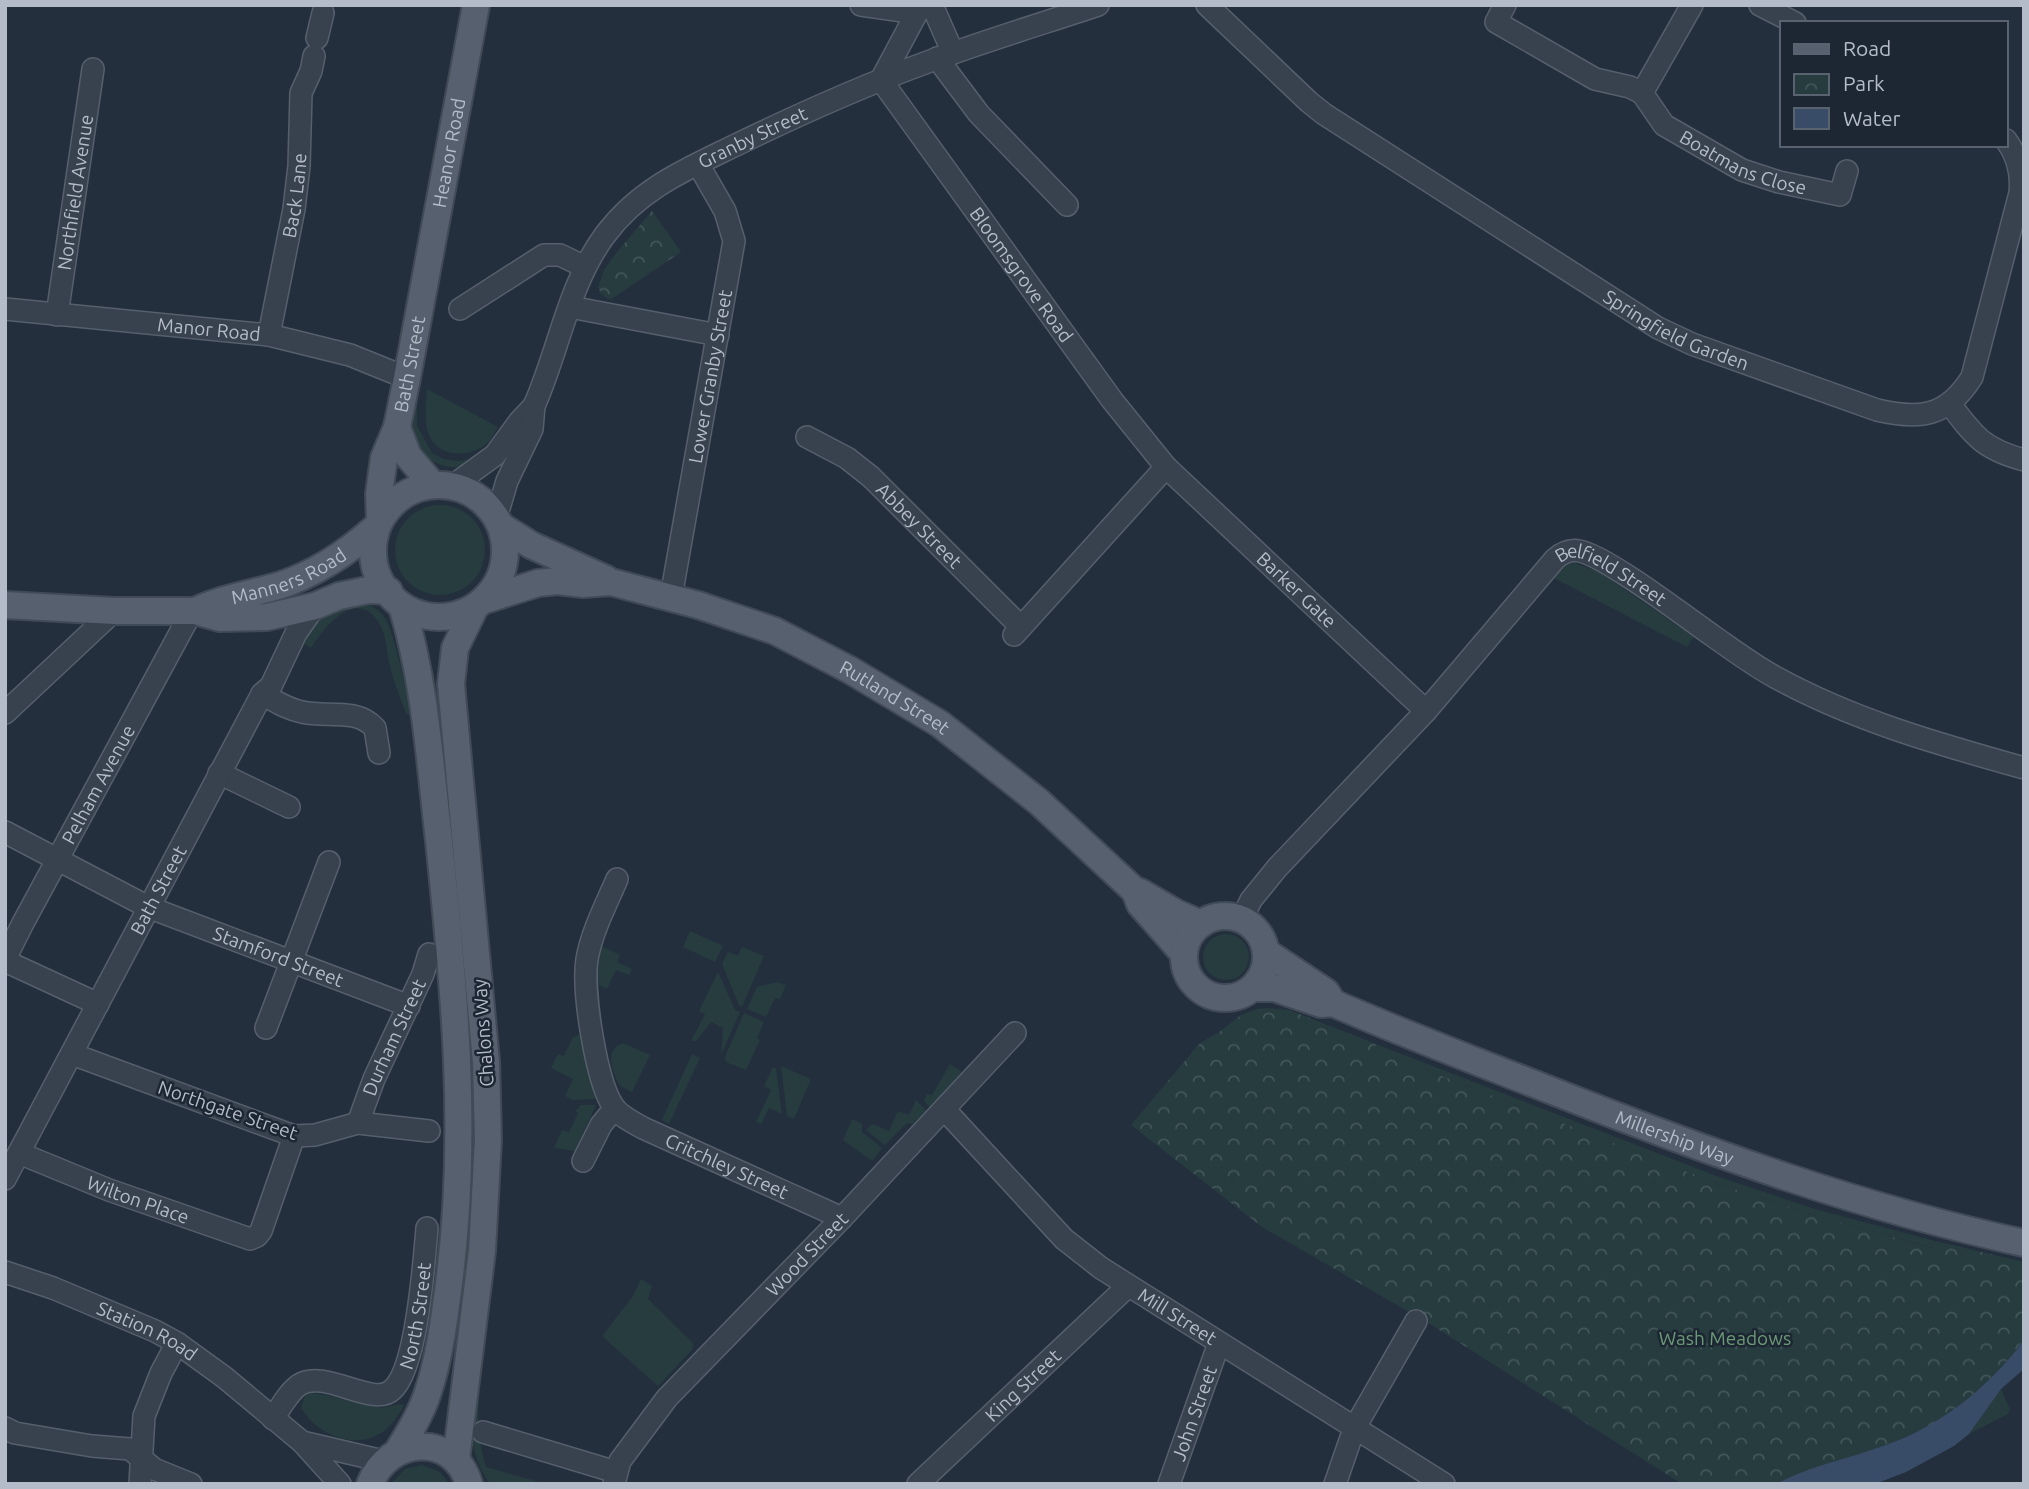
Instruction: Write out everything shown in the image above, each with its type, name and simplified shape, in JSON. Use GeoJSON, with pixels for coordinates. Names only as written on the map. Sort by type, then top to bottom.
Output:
{"type":"FeatureCollection","features":[{"type":"Feature","properties":{"kind":"main road","name":"Heanor Road"},"geometry":{"type":"LineString","coordinates":[[421,301],[476,5]]}},
{"type":"Feature","properties":{"kind":"main road","name":"Bath Street"},"geometry":{"type":"LineString","coordinates":[[377,523],[384,458],[397,426],[421,301]]}},
{"type":"Feature","properties":{"kind":"main road","name":"Bath Street"},"geometry":{"type":"LineString","coordinates":[[397,426],[408,456],[441,486]]}},
{"type":"Feature","properties":{"kind":"main road"},"geometry":{"type":"LineString","coordinates":[[441,486],[474,495],[500,521],[505,559],[481,604],[452,616],[426,616],[395,599],[379,577],[374,563],[372,539],[377,523],[404,495],[418,488],[441,486]]}},
{"type":"Feature","properties":{"kind":"main road","name":"Rutland Street"},"geometry":{"type":"LineString","coordinates":[[500,521],[531,545],[611,582],[671,597],[775,631],[906,702],[1013,779],[1058,818],[1135,891],[1140,904],[1184,954]]}},
{"type":"Feature","properties":{"kind":"main road","name":"Manners Road"},"geometry":{"type":"LineString","coordinates":[[194,611],[217,601],[281,585],[321,566],[355,546],[377,523]]}},
{"type":"Feature","properties":{"kind":"main road","name":"Rutland Street"},"geometry":{"type":"LineString","coordinates":[[481,604],[538,583],[611,582]]}},
{"type":"Feature","properties":{"kind":"main road","name":"Manners Road"},"geometry":{"type":"LineString","coordinates":[[5,605],[114,611],[194,611],[220,618],[267,617],[368,590],[395,599]]}},
{"type":"Feature","properties":{"kind":"main road","name":"Chalons Way"},"geometry":{"type":"LineString","coordinates":[[370,1484],[374,1472],[390,1456],[422,1406],[434,1371],[457,1221],[458,1059],[448,927],[417,669],[395,599]]}},
{"type":"Feature","properties":{"kind":"main road","name":"Chalons Way"},"geometry":{"type":"LineString","coordinates":[[467,1476],[488,1140],[486,1062],[479,970],[451,672],[455,648],[481,604]]}},
{"type":"Feature","properties":{"kind":"main road","name":"Rutland Street"},"geometry":{"type":"LineString","coordinates":[[1135,891],[1146,894],[1176,913],[1201,924]]}},
{"type":"Feature","properties":{"kind":"main road"},"geometry":{"type":"LineString","coordinates":[[1220,917],[1241,919],[1253,927],[1262,938],[1266,965],[1262,978],[1253,988],[1241,996],[1227,999],[1214,997],[1192,982],[1187,973],[1184,954],[1187,942],[1201,924],[1220,917]]}},
{"type":"Feature","properties":{"kind":"main road","name":"Millership Way"},"geometry":{"type":"LineString","coordinates":[[1266,952],[1326,992],[1333,1003]]}},
{"type":"Feature","properties":{"kind":"main road","name":"Millership Way"},"geometry":{"type":"LineString","coordinates":[[1253,988],[1274,988],[1321,1004],[1333,1003],[1727,1158],[1854,1199],[2024,1243]]}},
{"type":"Feature","properties":{"kind":"main road"},"geometry":{"type":"LineString","coordinates":[[390,1456],[413,1446],[428,1447],[443,1451],[467,1476]]}},
{"type":"Feature","properties":{"kind":"street"},"geometry":{"type":"LineString","coordinates":[[861,5],[924,8]]}},
{"type":"Feature","properties":{"kind":"street","name":"Granby Street"},"geometry":{"type":"LineString","coordinates":[[500,521],[507,481],[532,429],[534,406],[585,267],[605,236],[638,199],[698,164],[881,80],[1098,5]]}},
{"type":"Feature","properties":{"kind":"street","name":"Springfield Garden"},"geometry":{"type":"LineString","coordinates":[[1207,5],[1309,103],[1324,114],[1658,328],[1692,344],[1877,410],[1914,416],[1950,404]]}},
{"type":"Feature","properties":{"kind":"street"},"geometry":{"type":"LineString","coordinates":[[1506,5],[1496,22],[1595,79],[1630,87],[1642,93],[1692,5]]}},
{"type":"Feature","properties":{"kind":"street"},"geometry":{"type":"LineString","coordinates":[[1760,5],[1791,21]]}},
{"type":"Feature","properties":{"kind":"street"},"geometry":{"type":"LineString","coordinates":[[924,8],[945,56],[979,114],[1067,205]]}},
{"type":"Feature","properties":{"kind":"street"},"geometry":{"type":"LineString","coordinates":[[881,80],[924,8]]}},
{"type":"Feature","properties":{"kind":"street","name":"Back Lane"},"geometry":{"type":"LineString","coordinates":[[269,335],[294,209],[302,93],[310,71],[323,13]]}},
{"type":"Feature","properties":{"kind":"street","name":"Northfield Avenue"},"geometry":{"type":"LineString","coordinates":[[57,315],[93,69]]}},
{"type":"Feature","properties":{"kind":"street","name":"Bloomsgrove Road"},"geometry":{"type":"LineString","coordinates":[[881,80],[1112,400],[1166,467]]}},
{"type":"Feature","properties":{"kind":"street","name":"Boatmans Close"},"geometry":{"type":"LineString","coordinates":[[1642,93],[1664,125],[1742,170],[1779,182],[1840,195],[1847,172]]}},
{"type":"Feature","properties":{"kind":"street"},"geometry":{"type":"LineString","coordinates":[[2008,144],[2016,159],[2021,180],[2020,192],[1978,362],[1964,390],[1950,404],[1970,430],[1988,447],[2024,460]]}},
{"type":"Feature","properties":{"kind":"street","name":"Lower Granby Street"},"geometry":{"type":"LineString","coordinates":[[671,597],[734,236],[720,201],[698,164]]}},
{"type":"Feature","properties":{"kind":"street"},"geometry":{"type":"LineString","coordinates":[[460,309],[544,255],[560,255],[585,267]]}},
{"type":"Feature","properties":{"kind":"street"},"geometry":{"type":"LineString","coordinates":[[570,307],[718,335]]}},
{"type":"Feature","properties":{"kind":"street","name":"Manor Road"},"geometry":{"type":"LineString","coordinates":[[5,309],[269,335],[350,355],[407,378]]}},
{"type":"Feature","properties":{"kind":"street","name":"Granby Street"},"geometry":{"type":"LineString","coordinates":[[441,486],[495,455],[534,406]]}},
{"type":"Feature","properties":{"kind":"street","name":"Abbey Street"},"geometry":{"type":"LineString","coordinates":[[807,437],[847,458],[871,477],[1017,631],[1166,467]]}},
{"type":"Feature","properties":{"kind":"street","name":"Barker Gate"},"geometry":{"type":"LineString","coordinates":[[1166,467],[1426,711]]}},
{"type":"Feature","properties":{"kind":"street","name":"Belfield Street"},"geometry":{"type":"LineString","coordinates":[[1241,919],[1251,900],[1277,868],[1426,711],[1555,559],[1570,550],[1582,551],[1613,568],[1773,676],[1820,701],[1894,731],[2024,768]]}},
{"type":"Feature","properties":{"kind":"street","name":"Bath Street"},"geometry":{"type":"LineString","coordinates":[[5,1179],[219,773],[262,694],[271,686],[296,633],[315,606]]}},
{"type":"Feature","properties":{"kind":"street"},"geometry":{"type":"LineString","coordinates":[[5,713],[114,611]]}},
{"type":"Feature","properties":{"kind":"street","name":"Pelham Avenue"},"geometry":{"type":"LineString","coordinates":[[5,960],[194,611]]}},
{"type":"Feature","properties":{"kind":"street"},"geometry":{"type":"LineString","coordinates":[[262,694],[298,712],[352,715],[363,719],[375,728],[379,753]]}},
{"type":"Feature","properties":{"kind":"street"},"geometry":{"type":"LineString","coordinates":[[219,773],[289,807]]}},
{"type":"Feature","properties":{"kind":"street","name":"Stamford Street"},"geometry":{"type":"LineString","coordinates":[[5,832],[148,907],[409,1006]]}},
{"type":"Feature","properties":{"kind":"street"},"geometry":{"type":"LineString","coordinates":[[266,1028],[329,863]]}},
{"type":"Feature","properties":{"kind":"street"},"geometry":{"type":"LineString","coordinates":[[583,1161],[601,1125],[614,1109],[600,1075],[586,964],[617,879]]}},
{"type":"Feature","properties":{"kind":"street","name":"Durham Street"},"geometry":{"type":"LineString","coordinates":[[358,1123],[374,1079],[409,1006],[429,954]]}},
{"type":"Feature","properties":{"kind":"street"},"geometry":{"type":"LineString","coordinates":[[5,960],[98,1004]]}},
{"type":"Feature","properties":{"kind":"street","name":"Wood Street"},"geometry":{"type":"LineString","coordinates":[[615,1478],[629,1446],[667,1398],[945,1110],[1015,1033]]}},
{"type":"Feature","properties":{"kind":"street","name":"Northgate Street"},"geometry":{"type":"LineString","coordinates":[[72,1054],[295,1136],[315,1135],[358,1123],[429,1130]]}},
{"type":"Feature","properties":{"kind":"street","name":"Critchley Street"},"geometry":{"type":"LineString","coordinates":[[614,1109],[643,1128],[842,1218]]}},
{"type":"Feature","properties":{"kind":"street","name":"Mill Street"},"geometry":{"type":"LineString","coordinates":[[945,1110],[1064,1239],[1128,1286],[1444,1484]]}},
{"type":"Feature","properties":{"kind":"street","name":"Wilton Place"},"geometry":{"type":"LineString","coordinates":[[19,1153],[160,1209],[250,1239],[261,1231],[295,1136]]}},
{"type":"Feature","properties":{"kind":"street","name":"North Street"},"geometry":{"type":"LineString","coordinates":[[273,1419],[300,1384],[314,1379],[370,1393],[385,1394],[393,1390],[411,1348],[420,1308],[428,1228]]}},
{"type":"Feature","properties":{"kind":"street","name":"Station Road"},"geometry":{"type":"LineString","coordinates":[[5,1272],[53,1288],[177,1343],[224,1377],[302,1442],[340,1484]]}},
{"type":"Feature","properties":{"kind":"street","name":"King Street"},"geometry":{"type":"LineString","coordinates":[[918,1484],[1128,1286]]}},
{"type":"Feature","properties":{"kind":"street"},"geometry":{"type":"LineString","coordinates":[[1335,1484],[1354,1429],[1416,1321]]}},
{"type":"Feature","properties":{"kind":"street"},"geometry":{"type":"LineString","coordinates":[[140,1484],[142,1428],[150,1398],[177,1343]]}},
{"type":"Feature","properties":{"kind":"street","name":"John Street"},"geometry":{"type":"LineString","coordinates":[[1169,1484],[1219,1343]]}},
{"type":"Feature","properties":{"kind":"street"},"geometry":{"type":"LineString","coordinates":[[483,1432],[522,1454],[615,1478]]}},
{"type":"Feature","properties":{"kind":"street"},"geometry":{"type":"LineString","coordinates":[[9,1434],[130,1449],[154,1469],[191,1484]]}},
{"type":"Feature","properties":{"kind":"street","name":"Station Road"},"geometry":{"type":"LineString","coordinates":[[302,1442],[390,1456]]}},
{"type":"Feature","properties":{"kind":"green space"},"geometry":{"type":"Polygon","coordinates":[[[652,211],[681,252],[610,300],[601,294],[598,287],[604,270],[652,211]]]}},
{"type":"Feature","properties":{"kind":"green space"},"geometry":{"type":"Polygon","coordinates":[[[417,389],[417,426],[432,453],[444,459],[458,461],[480,458],[465,466],[451,467],[434,462],[420,452],[411,436],[410,427],[417,389]]]}},
{"type":"Feature","properties":{"kind":"green space"},"geometry":{"type":"Polygon","coordinates":[[[427,389],[498,427],[490,439],[476,450],[459,454],[443,450],[431,439],[427,427],[427,389]]]}},
{"type":"Feature","properties":{"kind":"green space"},"geometry":{"type":"Polygon","coordinates":[[[440,505],[457,508],[472,518],[482,533],[485,550],[482,567],[472,582],[457,592],[440,595],[423,592],[408,582],[398,567],[395,550],[398,533],[408,518],[423,508],[440,505]]]}},
{"type":"Feature","properties":{"kind":"green space"},"geometry":{"type":"Polygon","coordinates":[[[1574,563],[1598,571],[1694,637],[1687,647],[1552,577],[1563,566],[1574,563]]]}},
{"type":"Feature","properties":{"kind":"green space"},"geometry":{"type":"Polygon","coordinates":[[[351,603],[371,606],[386,620],[395,645],[411,714],[406,714],[397,688],[382,629],[368,611],[359,608],[340,615],[323,631],[311,648],[300,641],[323,618],[351,603]]]}},
{"type":"Feature","properties":{"kind":"green space"},"geometry":{"type":"Polygon","coordinates":[[[690,931],[723,946],[715,962],[683,947],[690,931]]]}},
{"type":"Feature","properties":{"kind":"green space"},"geometry":{"type":"Polygon","coordinates":[[[1226,934],[1235,935],[1242,941],[1248,948],[1248,966],[1242,973],[1235,979],[1226,980],[1217,979],[1210,973],[1204,966],[1203,957],[1204,948],[1210,941],[1217,935],[1226,934]]]}},
{"type":"Feature","properties":{"kind":"green space"},"geometry":{"type":"Polygon","coordinates":[[[599,945],[620,955],[617,962],[632,969],[629,975],[616,970],[607,989],[599,985],[596,966],[599,945]]]}},
{"type":"Feature","properties":{"kind":"green space"},"geometry":{"type":"Polygon","coordinates":[[[742,947],[764,956],[742,1007],[722,964],[728,952],[738,956],[742,947]]]}},
{"type":"Feature","properties":{"kind":"green space"},"geometry":{"type":"Polygon","coordinates":[[[718,972],[735,1010],[740,1012],[721,1055],[723,1028],[711,1022],[696,1041],[691,1041],[705,1014],[699,1011],[718,972]]]}},
{"type":"Feature","properties":{"kind":"green space"},"geometry":{"type":"Polygon","coordinates":[[[777,982],[786,985],[780,999],[775,998],[766,1017],[747,1009],[757,987],[777,982]]]}},
{"type":"Feature","properties":{"kind":"green space","name":"Wash Meadows"},"geometry":{"type":"Polygon","coordinates":[[[1266,1008],[1289,1010],[1376,1044],[1375,1050],[1716,1183],[1813,1215],[1933,1248],[1935,1241],[2024,1262],[2024,1340],[1991,1380],[1940,1421],[1887,1445],[1776,1484],[1682,1484],[1430,1324],[1262,1227],[1131,1125],[1200,1043],[1241,1015],[1266,1008]]]}},
{"type":"Feature","properties":{"kind":"green space"},"geometry":{"type":"Polygon","coordinates":[[[744,1013],[764,1022],[757,1038],[760,1040],[746,1070],[726,1062],[725,1057],[744,1013]]]}},
{"type":"Feature","properties":{"kind":"green space"},"geometry":{"type":"Polygon","coordinates":[[[583,1033],[596,1099],[573,1100],[565,1096],[573,1079],[551,1068],[558,1054],[564,1056],[573,1037],[583,1033]]]}},
{"type":"Feature","properties":{"kind":"green space"},"geometry":{"type":"Polygon","coordinates":[[[623,1043],[650,1055],[632,1092],[620,1086],[611,1062],[613,1051],[623,1043]]]}},
{"type":"Feature","properties":{"kind":"green space"},"geometry":{"type":"Polygon","coordinates":[[[1376,1044],[1719,1177],[1815,1209],[1935,1241],[1934,1248],[1813,1215],[1716,1183],[1374,1050],[1376,1044]]]}},
{"type":"Feature","properties":{"kind":"green space"},"geometry":{"type":"Polygon","coordinates":[[[692,1054],[700,1058],[669,1124],[662,1120],[692,1054]]]}},
{"type":"Feature","properties":{"kind":"green space"},"geometry":{"type":"Polygon","coordinates":[[[950,1064],[964,1073],[929,1107],[924,1101],[927,1094],[932,1095],[950,1064]]]}},
{"type":"Feature","properties":{"kind":"green space"},"geometry":{"type":"Polygon","coordinates":[[[781,1066],[811,1079],[794,1119],[787,1116],[781,1066]]]}},
{"type":"Feature","properties":{"kind":"green space"},"geometry":{"type":"Polygon","coordinates":[[[773,1067],[776,1068],[782,1114],[769,1108],[761,1124],[756,1122],[771,1090],[764,1086],[773,1067]]]}},
{"type":"Feature","properties":{"kind":"green space"},"geometry":{"type":"Polygon","coordinates":[[[916,1100],[926,1110],[913,1124],[907,1123],[885,1145],[866,1130],[872,1124],[889,1131],[898,1111],[909,1115],[916,1100]]]}},
{"type":"Feature","properties":{"kind":"green space"},"geometry":{"type":"Polygon","coordinates":[[[581,1105],[596,1105],[575,1151],[554,1148],[562,1130],[569,1132],[578,1113],[575,1111],[581,1105]]]}},
{"type":"Feature","properties":{"kind":"green space"},"geometry":{"type":"Polygon","coordinates":[[[852,1119],[862,1124],[862,1132],[882,1148],[872,1161],[843,1140],[852,1119]]]}},
{"type":"Feature","properties":{"kind":"green space"},"geometry":{"type":"Polygon","coordinates":[[[641,1279],[652,1286],[648,1299],[694,1344],[692,1350],[658,1386],[602,1336],[633,1296],[641,1279]]]}},
{"type":"Feature","properties":{"kind":"green space"},"geometry":{"type":"Polygon","coordinates":[[[477,1363],[482,1364],[478,1416],[486,1467],[546,1484],[490,1484],[481,1470],[472,1426],[477,1363]]]}},
{"type":"Feature","properties":{"kind":"green space"},"geometry":{"type":"Polygon","coordinates":[[[2001,1389],[2010,1409],[2008,1414],[1969,1434],[2001,1389]]]}},
{"type":"Feature","properties":{"kind":"green space"},"geometry":{"type":"Polygon","coordinates":[[[309,1393],[377,1407],[404,1405],[395,1420],[383,1432],[363,1440],[353,1440],[332,1435],[313,1423],[301,1407],[309,1393]]]}},
{"type":"Feature","properties":{"kind":"green space"},"geometry":{"type":"Polygon","coordinates":[[[422,1465],[440,1472],[449,1484],[391,1484],[405,1469],[422,1465]]]}},
{"type":"Feature","properties":{"kind":"water"},"geometry":{"type":"Polygon","coordinates":[[[2024,1340],[2024,1369],[2001,1389],[1969,1434],[1954,1446],[1906,1472],[1875,1484],[1776,1484],[1815,1467],[1883,1446],[1924,1428],[1979,1389],[2024,1340]]]}}]}
